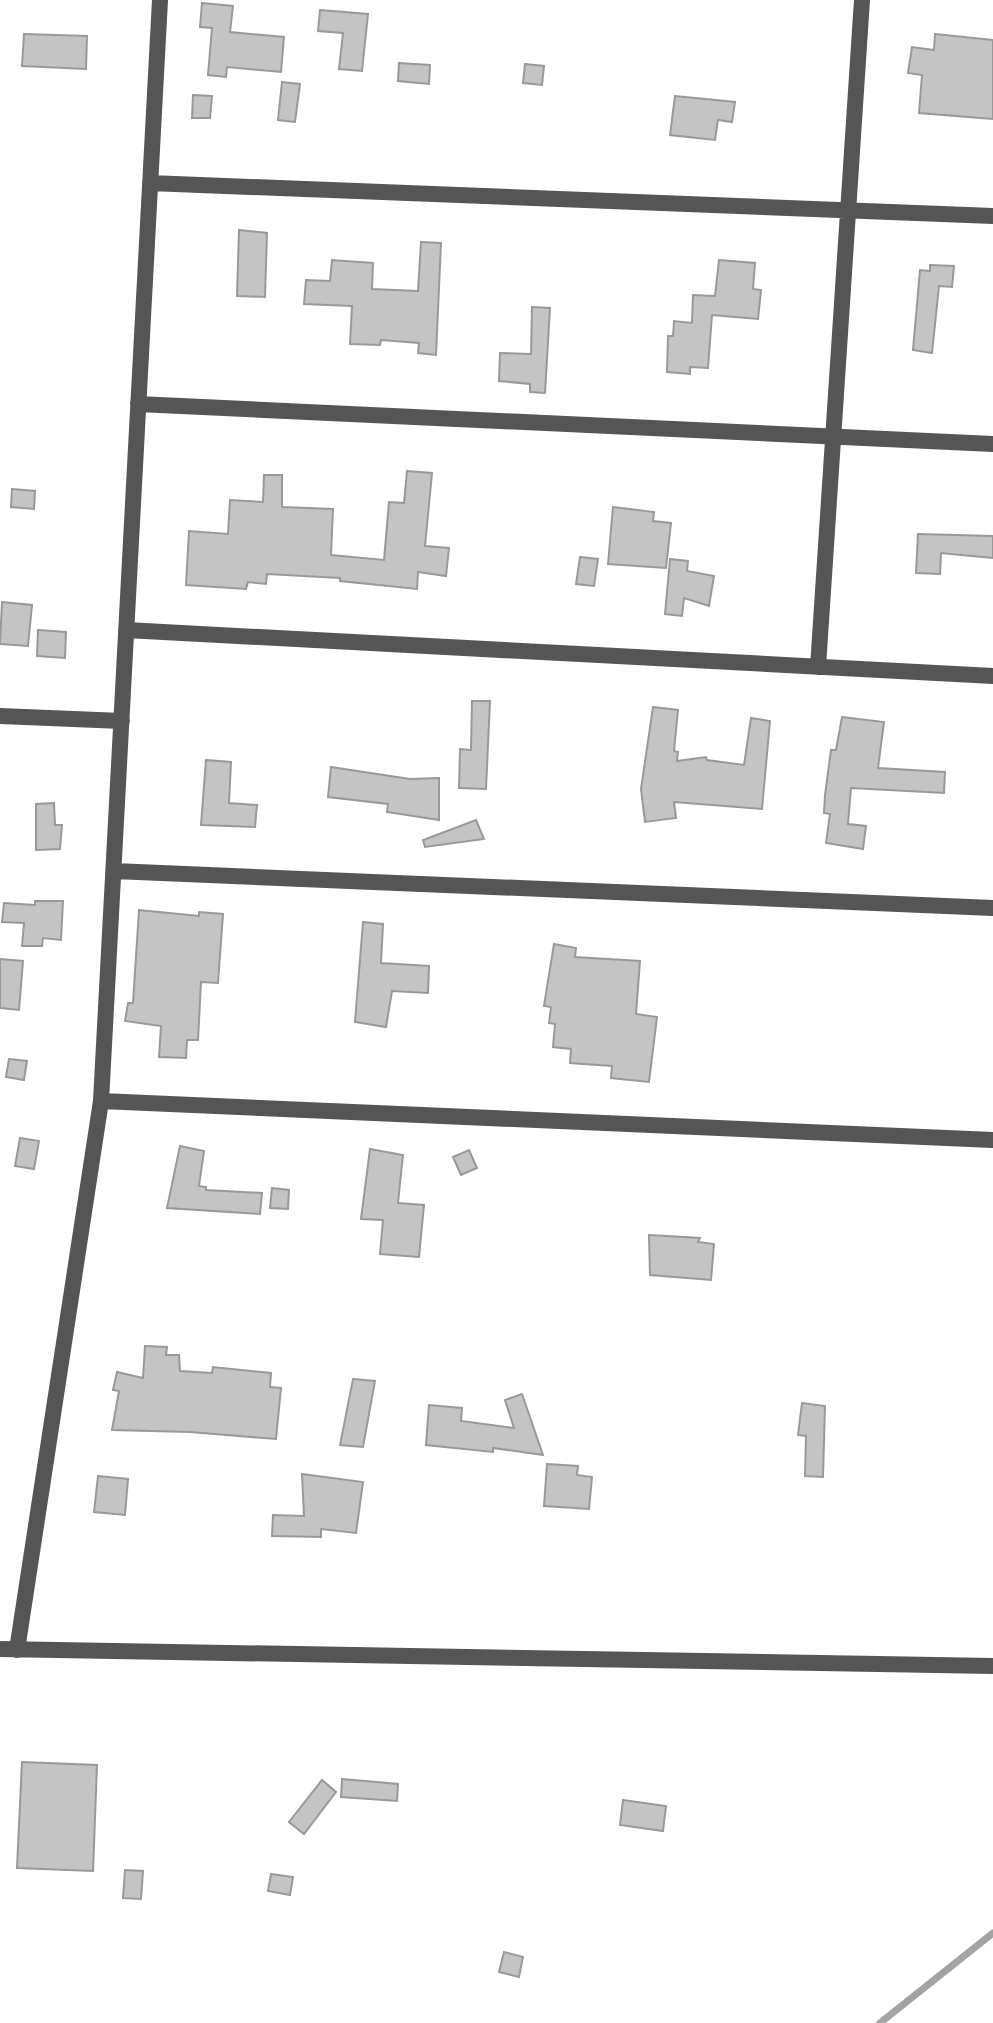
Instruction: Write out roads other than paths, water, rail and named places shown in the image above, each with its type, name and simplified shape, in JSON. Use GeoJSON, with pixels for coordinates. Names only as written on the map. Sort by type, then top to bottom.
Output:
{"type":"FeatureCollection","features":[{"type":"Feature","properties":{"kind":"street"},"geometry":{"type":"LineString","coordinates":[[160,0],[101,1101],[9,1649],[993,1666]]}},
{"type":"Feature","properties":{"kind":"street"},"geometry":{"type":"LineString","coordinates":[[818,667],[832,436],[851,210],[862,0]]}},
{"type":"Feature","properties":{"kind":"street"},"geometry":{"type":"LineString","coordinates":[[150,183],[993,216]]}},
{"type":"Feature","properties":{"kind":"street"},"geometry":{"type":"LineString","coordinates":[[138,404],[993,444]]}},
{"type":"Feature","properties":{"kind":"street"},"geometry":{"type":"LineString","coordinates":[[126,630],[993,676]]}},
{"type":"Feature","properties":{"kind":"street"},"geometry":{"type":"LineString","coordinates":[[0,716],[122,721]]}},
{"type":"Feature","properties":{"kind":"street"},"geometry":{"type":"LineString","coordinates":[[114,871],[993,908]]}},
{"type":"Feature","properties":{"kind":"street"},"geometry":{"type":"LineString","coordinates":[[101,1101],[993,1140]]}},
{"type":"Feature","properties":{"kind":"waterway"},"geometry":{"type":"LineString","coordinates":[[880,2023],[993,1933]]}}]}
